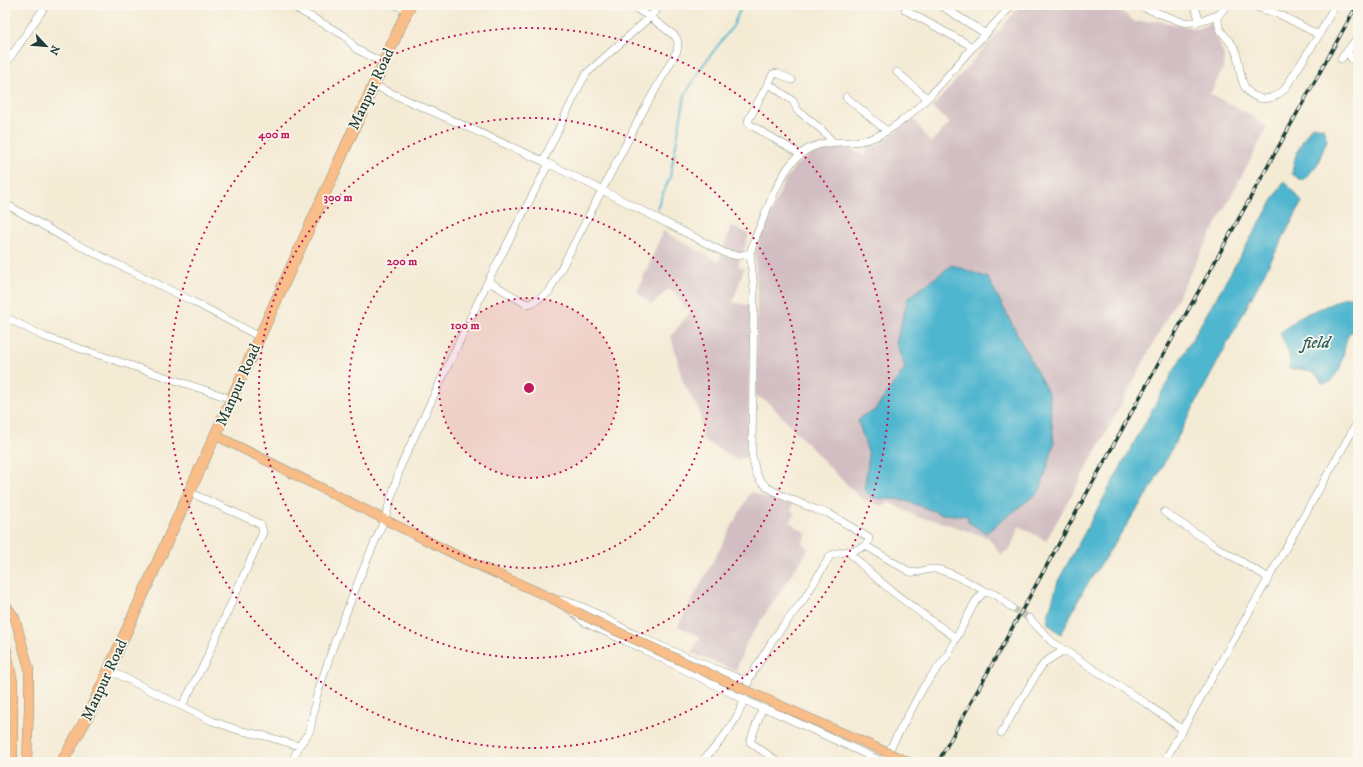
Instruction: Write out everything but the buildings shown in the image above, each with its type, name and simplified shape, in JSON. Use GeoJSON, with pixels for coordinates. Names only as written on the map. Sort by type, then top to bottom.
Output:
{"type":"FeatureCollection","features":[{"type":"Feature","properties":{"kind":"highway","name":"Manpur Road"},"geometry":{"type":"LineString","coordinates":[[62,762],[82,728],[109,670],[409,7]]}},
{"type":"Feature","properties":{"kind":"main road"},"geometry":{"type":"LineString","coordinates":[[215,435],[296,476],[385,518],[466,560],[551,598],[603,625],[909,762]]}},
{"type":"Feature","properties":{"kind":"main road"},"geometry":{"type":"LineString","coordinates":[[5,604],[15,618],[29,669],[29,708],[26,762]]}},
{"type":"Feature","properties":{"kind":"main road"},"geometry":{"type":"LineString","coordinates":[[5,643],[13,682],[14,762]]}},
{"type":"Feature","properties":{"kind":"street"},"geometry":{"type":"LineString","coordinates":[[5,65],[46,5]]}},
{"type":"Feature","properties":{"kind":"street"},"geometry":{"type":"LineString","coordinates":[[290,5],[345,36],[356,49],[383,63]]}},
{"type":"Feature","properties":{"kind":"street"},"geometry":{"type":"LineString","coordinates":[[394,5],[409,7]]}},
{"type":"Feature","properties":{"kind":"street"},"geometry":{"type":"LineString","coordinates":[[488,281],[526,304],[532,304],[549,292],[580,235],[641,115],[677,51],[678,39],[675,36],[650,17],[630,5]]}},
{"type":"Feature","properties":{"kind":"street"},"geometry":{"type":"LineString","coordinates":[[292,762],[299,746],[310,731],[316,698],[335,641],[385,518],[401,465],[587,73],[650,17],[661,5]]}},
{"type":"Feature","properties":{"kind":"street"},"geometry":{"type":"LineString","coordinates":[[940,5],[986,34]]}},
{"type":"Feature","properties":{"kind":"street"},"geometry":{"type":"LineString","coordinates":[[866,546],[868,538],[828,512],[817,510],[783,496],[767,487],[756,473],[752,455],[754,289],[750,253],[779,181],[786,170],[800,154],[814,147],[833,142],[861,142],[887,131],[901,122],[948,77],[973,47],[1012,5]]}},
{"type":"Feature","properties":{"kind":"street"},"geometry":{"type":"LineString","coordinates":[[1137,5],[1182,22],[1194,23],[1218,15],[1227,5]]}},
{"type":"Feature","properties":{"kind":"street"},"geometry":{"type":"LineString","coordinates":[[1194,5],[1200,22]]}},
{"type":"Feature","properties":{"kind":"street"},"geometry":{"type":"LineString","coordinates":[[1250,5],[1281,15],[1318,35]]}},
{"type":"Feature","properties":{"kind":"street"},"geometry":{"type":"LineString","coordinates":[[1218,15],[1217,20],[1219,27],[1235,51],[1242,83],[1245,89],[1254,96],[1266,100],[1284,90],[1335,5]]}},
{"type":"Feature","properties":{"kind":"street"},"geometry":{"type":"LineString","coordinates":[[905,10],[973,47]]}},
{"type":"Feature","properties":{"kind":"street"},"geometry":{"type":"LineString","coordinates":[[1341,59],[1358,37]]}},
{"type":"Feature","properties":{"kind":"street"},"geometry":{"type":"LineString","coordinates":[[1347,51],[1358,68]]}},
{"type":"Feature","properties":{"kind":"street"},"geometry":{"type":"LineString","coordinates":[[792,80],[776,72],[748,121],[749,124],[800,154]]}},
{"type":"Feature","properties":{"kind":"street"},"geometry":{"type":"LineString","coordinates":[[897,72],[927,98]]}},
{"type":"Feature","properties":{"kind":"street"},"geometry":{"type":"LineString","coordinates":[[768,84],[794,101],[796,109],[821,129],[833,142]]}},
{"type":"Feature","properties":{"kind":"street"},"geometry":{"type":"LineString","coordinates":[[373,85],[602,190],[725,253],[738,256],[750,253]]}},
{"type":"Feature","properties":{"kind":"street"},"geometry":{"type":"LineString","coordinates":[[846,97],[887,131]]}},
{"type":"Feature","properties":{"kind":"street"},"geometry":{"type":"LineString","coordinates":[[6,204],[68,240],[192,301],[260,337]]}},
{"type":"Feature","properties":{"kind":"street"},"geometry":{"type":"LineString","coordinates":[[5,317],[45,337],[232,399]]}},
{"type":"Feature","properties":{"kind":"street"},"geometry":{"type":"LineString","coordinates":[[1164,762],[1358,421]]}},
{"type":"Feature","properties":{"kind":"street"},"geometry":{"type":"LineString","coordinates":[[182,706],[205,662],[263,532],[261,525],[258,523],[189,492]]}},
{"type":"Feature","properties":{"kind":"street"},"geometry":{"type":"LineString","coordinates":[[1164,512],[1215,546],[1269,578]]}},
{"type":"Feature","properties":{"kind":"street"},"geometry":{"type":"LineString","coordinates":[[702,762],[725,735],[739,712],[749,678],[774,638],[804,599],[828,559],[833,554],[866,546]]}},
{"type":"Feature","properties":{"kind":"street"},"geometry":{"type":"LineString","coordinates":[[866,546],[910,572],[915,573],[928,569],[937,569],[947,573],[998,596],[1012,608]]}},
{"type":"Feature","properties":{"kind":"street"},"geometry":{"type":"LineString","coordinates":[[848,551],[866,570],[886,587],[956,638]]}},
{"type":"Feature","properties":{"kind":"street"},"geometry":{"type":"LineString","coordinates":[[573,610],[584,622],[761,708],[772,711],[884,762],[924,686],[941,664],[975,602],[983,593],[987,592]]}},
{"type":"Feature","properties":{"kind":"street"},"geometry":{"type":"LineString","coordinates":[[551,598],[566,601],[586,609],[636,635],[686,657],[741,679],[749,678]]}},
{"type":"Feature","properties":{"kind":"street"},"geometry":{"type":"LineString","coordinates":[[1029,618],[1052,642],[1183,730]]}},
{"type":"Feature","properties":{"kind":"street"},"geometry":{"type":"LineString","coordinates":[[1001,733],[1039,670],[1046,662],[1064,650]]}},
{"type":"Feature","properties":{"kind":"street"},"geometry":{"type":"LineString","coordinates":[[109,670],[212,721],[238,730],[299,746]]}},
{"type":"Feature","properties":{"kind":"street"},"geometry":{"type":"LineString","coordinates":[[761,708],[762,711],[750,742],[776,762]]}},
{"type":"Feature","properties":{"kind":"shaded area"},"geometry":{"type":"Polygon","coordinates":[[[1021,5],[1113,5],[1135,22],[1159,21],[1197,29],[1213,22],[1224,56],[1223,69],[1210,94],[1251,115],[1267,128],[1107,431],[1046,541],[1019,526],[1010,550],[1001,555],[989,538],[937,521],[917,517],[889,502],[881,506],[862,499],[834,472],[768,402],[756,396],[757,290],[755,253],[785,180],[796,165],[807,157],[821,149],[838,147],[848,148],[865,156],[867,147],[877,146],[914,118],[930,143],[950,123],[932,108],[1021,5]]]}},
{"type":"Feature","properties":{"kind":"shaded area"},"geometry":{"type":"Polygon","coordinates":[[[731,225],[749,234],[738,266],[744,268],[733,302],[751,306],[747,457],[737,460],[702,439],[700,412],[683,382],[671,336],[691,311],[682,305],[675,292],[667,290],[652,305],[637,292],[663,231],[719,262],[731,225]]]}},
{"type":"Feature","properties":{"kind":"shaded area"},"geometry":{"type":"Polygon","coordinates":[[[751,491],[767,499],[772,492],[792,505],[791,511],[795,513],[790,522],[807,534],[802,542],[808,550],[746,643],[736,671],[692,653],[700,637],[678,626],[751,491]]]}},
{"type":"Feature","properties":{"kind":"water"},"geometry":{"type":"Polygon","coordinates":[[[1312,126],[1323,128],[1327,140],[1317,165],[1303,181],[1292,174],[1294,160],[1312,126]]]}},
{"type":"Feature","properties":{"kind":"water"},"geometry":{"type":"Polygon","coordinates":[[[1284,181],[1302,202],[1151,488],[1083,591],[1061,634],[1049,625],[1047,620],[1058,581],[1173,372],[1284,181]]]}},
{"type":"Feature","properties":{"kind":"water"},"geometry":{"type":"Polygon","coordinates":[[[952,265],[988,278],[1049,395],[1054,444],[1040,491],[986,533],[968,522],[968,516],[941,514],[904,500],[872,498],[864,490],[869,455],[858,421],[862,416],[874,411],[905,368],[896,343],[908,298],[952,265]]]}},
{"type":"Feature","properties":{"kind":"water","name":"field"},"geometry":{"type":"Polygon","coordinates":[[[1345,297],[1358,297],[1358,330],[1349,333],[1340,369],[1329,383],[1322,383],[1316,374],[1301,369],[1289,369],[1289,354],[1280,333],[1301,316],[1345,297]]]}},
{"type":"Feature","properties":{"kind":"waterway"},"geometry":{"type":"LineString","coordinates":[[657,208],[670,177],[685,95],[703,65],[733,26],[742,5]]}},
{"type":"Feature","properties":{"kind":"tunnel"},"geometry":{"type":"LineString","coordinates":[[1012,608],[1029,618]]}},
{"type":"Feature","properties":{"kind":"railway"},"geometry":{"type":"LineString","coordinates":[[938,762],[1357,5]]}}]}
